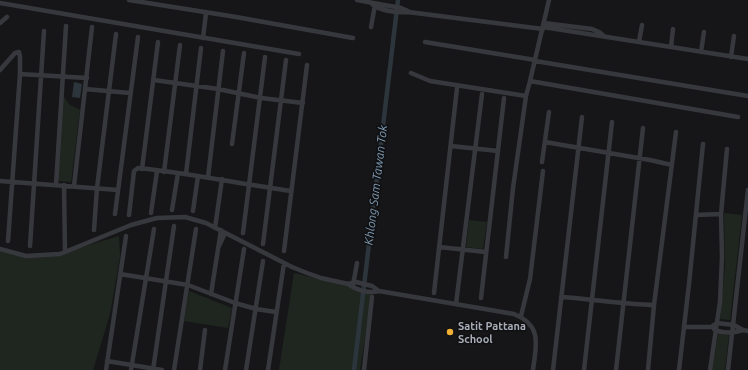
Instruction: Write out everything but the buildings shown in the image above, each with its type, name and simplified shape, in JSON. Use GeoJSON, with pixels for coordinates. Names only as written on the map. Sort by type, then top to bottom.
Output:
{"type":"FeatureCollection","features":[{"type":"Feature","properties":{"kind":"street"},"geometry":{"type":"LineString","coordinates":[[129,0],[206,13],[236,16],[353,38]]}},
{"type":"Feature","properties":{"kind":"street"},"geometry":{"type":"LineString","coordinates":[[357,0],[408,12],[543,26],[592,29],[606,37],[748,59]]}},
{"type":"Feature","properties":{"kind":"street"},"geometry":{"type":"LineString","coordinates":[[506,257],[513,188],[526,96],[549,0]]}},
{"type":"Feature","properties":{"kind":"street"},"geometry":{"type":"LineString","coordinates":[[0,3],[299,54]]}},
{"type":"Feature","properties":{"kind":"street"},"geometry":{"type":"LineString","coordinates":[[371,26],[372,3]]}},
{"type":"Feature","properties":{"kind":"street"},"geometry":{"type":"LineString","coordinates":[[203,38],[206,13]]}},
{"type":"Feature","properties":{"kind":"street"},"geometry":{"type":"LineString","coordinates":[[0,23],[6,17]]}},
{"type":"Feature","properties":{"kind":"street"},"geometry":{"type":"LineString","coordinates":[[638,42],[642,25]]}},
{"type":"Feature","properties":{"kind":"street"},"geometry":{"type":"LineString","coordinates":[[56,185],[66,26]]}},
{"type":"Feature","properties":{"kind":"street"},"geometry":{"type":"LineString","coordinates":[[74,186],[92,27]]}},
{"type":"Feature","properties":{"kind":"street"},"geometry":{"type":"LineString","coordinates":[[671,47],[673,29]]}},
{"type":"Feature","properties":{"kind":"street"},"geometry":{"type":"LineString","coordinates":[[30,246],[44,31]]}},
{"type":"Feature","properties":{"kind":"street"},"geometry":{"type":"LineString","coordinates":[[701,52],[704,32]]}},
{"type":"Feature","properties":{"kind":"street"},"geometry":{"type":"LineString","coordinates":[[94,230],[97,188],[116,34]]}},
{"type":"Feature","properties":{"kind":"street"},"geometry":{"type":"LineString","coordinates":[[731,56],[734,36]]}},
{"type":"Feature","properties":{"kind":"street"},"geometry":{"type":"LineString","coordinates":[[116,214],[138,37]]}},
{"type":"Feature","properties":{"kind":"street"},"geometry":{"type":"LineString","coordinates":[[142,169],[158,42]]}},
{"type":"Feature","properties":{"kind":"street"},"geometry":{"type":"LineString","coordinates":[[426,42],[748,96]]}},
{"type":"Feature","properties":{"kind":"street"},"geometry":{"type":"LineString","coordinates":[[164,172],[180,45]]}},
{"type":"Feature","properties":{"kind":"street"},"geometry":{"type":"LineString","coordinates":[[186,174],[201,48]]}},
{"type":"Feature","properties":{"kind":"street"},"geometry":{"type":"LineString","coordinates":[[208,177],[223,51]]}},
{"type":"Feature","properties":{"kind":"street"},"geometry":{"type":"LineString","coordinates":[[0,70],[15,53],[19,52],[20,74],[8,241]]}},
{"type":"Feature","properties":{"kind":"street"},"geometry":{"type":"LineString","coordinates":[[232,144],[244,53]]}},
{"type":"Feature","properties":{"kind":"street"},"geometry":{"type":"LineString","coordinates":[[243,232],[265,57]]}},
{"type":"Feature","properties":{"kind":"street"},"geometry":{"type":"LineString","coordinates":[[263,244],[286,60]]}},
{"type":"Feature","properties":{"kind":"street"},"geometry":{"type":"LineString","coordinates":[[284,251],[307,65]]}},
{"type":"Feature","properties":{"kind":"street"},"geometry":{"type":"LineString","coordinates":[[411,73],[430,81],[526,96]]}},
{"type":"Feature","properties":{"kind":"street"},"geometry":{"type":"LineString","coordinates":[[20,74],[87,78]]}},
{"type":"Feature","properties":{"kind":"street"},"geometry":{"type":"LineString","coordinates":[[154,80],[218,89],[261,98],[303,103]]}},
{"type":"Feature","properties":{"kind":"street"},"geometry":{"type":"LineString","coordinates":[[530,81],[738,118]]}},
{"type":"Feature","properties":{"kind":"street"},"geometry":{"type":"LineString","coordinates":[[434,293],[457,88]]}},
{"type":"Feature","properties":{"kind":"street"},"geometry":{"type":"LineString","coordinates":[[85,89],[130,92]]}},
{"type":"Feature","properties":{"kind":"street"},"geometry":{"type":"LineString","coordinates":[[456,304],[482,94]]}},
{"type":"Feature","properties":{"kind":"street"},"geometry":{"type":"LineString","coordinates":[[481,298],[504,98]]}},
{"type":"Feature","properties":{"kind":"street"},"geometry":{"type":"LineString","coordinates":[[542,162],[549,112]]}},
{"type":"Feature","properties":{"kind":"street"},"geometry":{"type":"LineString","coordinates":[[553,370],[582,117]]}},
{"type":"Feature","properties":{"kind":"street"},"geometry":{"type":"LineString","coordinates":[[584,370],[612,122]]}},
{"type":"Feature","properties":{"kind":"street"},"geometry":{"type":"LineString","coordinates":[[616,370],[643,128]]}},
{"type":"Feature","properties":{"kind":"street"},"geometry":{"type":"LineString","coordinates":[[648,370],[654,305],[676,132]]}},
{"type":"Feature","properties":{"kind":"street"},"geometry":{"type":"LineString","coordinates":[[545,142],[672,165]]}},
{"type":"Feature","properties":{"kind":"street"},"geometry":{"type":"LineString","coordinates":[[679,370],[703,144]]}},
{"type":"Feature","properties":{"kind":"street"},"geometry":{"type":"LineString","coordinates":[[451,146],[498,151]]}},
{"type":"Feature","properties":{"kind":"street"},"geometry":{"type":"LineString","coordinates":[[710,370],[722,276],[721,214],[727,149]]}},
{"type":"Feature","properties":{"kind":"street"},"geometry":{"type":"LineString","coordinates":[[129,215],[134,171],[138,168],[222,179],[249,185],[291,191]]}},
{"type":"Feature","properties":{"kind":"street"},"geometry":{"type":"LineString","coordinates":[[151,213],[157,171]]}},
{"type":"Feature","properties":{"kind":"street"},"geometry":{"type":"LineString","coordinates":[[521,316],[530,279],[543,171]]}},
{"type":"Feature","properties":{"kind":"street"},"geometry":{"type":"LineString","coordinates":[[172,210],[178,173]]}},
{"type":"Feature","properties":{"kind":"street"},"geometry":{"type":"LineString","coordinates":[[193,211],[198,176]]}},
{"type":"Feature","properties":{"kind":"street"},"geometry":{"type":"LineString","coordinates":[[215,228],[222,179]]}},
{"type":"Feature","properties":{"kind":"street"},"geometry":{"type":"LineString","coordinates":[[0,181],[118,190]]}},
{"type":"Feature","properties":{"kind":"street"},"geometry":{"type":"LineString","coordinates":[[64,186],[65,252]]}},
{"type":"Feature","properties":{"kind":"street"},"geometry":{"type":"LineString","coordinates":[[728,370],[746,221],[748,190]]}},
{"type":"Feature","properties":{"kind":"street"},"geometry":{"type":"LineString","coordinates":[[696,215],[721,214]]}},
{"type":"Feature","properties":{"kind":"street"},"geometry":{"type":"LineString","coordinates":[[0,249],[26,256],[60,254],[131,225],[156,218],[185,217],[206,223],[284,263],[321,278],[353,285],[372,286],[379,291],[521,316],[532,325],[535,334],[536,339],[533,370]]}},
{"type":"Feature","properties":{"kind":"street"},"geometry":{"type":"LineString","coordinates":[[153,369],[174,226]]}},
{"type":"Feature","properties":{"kind":"street"},"geometry":{"type":"LineString","coordinates":[[132,368],[154,229]]}},
{"type":"Feature","properties":{"kind":"street"},"geometry":{"type":"LineString","coordinates":[[174,370],[196,229]]}},
{"type":"Feature","properties":{"kind":"street"},"geometry":{"type":"LineString","coordinates":[[211,294],[218,248],[223,232]]}},
{"type":"Feature","properties":{"kind":"street"},"geometry":{"type":"LineString","coordinates":[[106,370],[126,236]]}},
{"type":"Feature","properties":{"kind":"street"},"geometry":{"type":"LineString","coordinates":[[439,247],[486,252]]}},
{"type":"Feature","properties":{"kind":"street"},"geometry":{"type":"LineString","coordinates":[[225,370],[244,249]]}},
{"type":"Feature","properties":{"kind":"street"},"geometry":{"type":"LineString","coordinates":[[246,370],[263,261]]}},
{"type":"Feature","properties":{"kind":"street"},"geometry":{"type":"LineString","coordinates":[[268,370],[284,263]]}},
{"type":"Feature","properties":{"kind":"street"},"geometry":{"type":"LineString","coordinates":[[353,285],[357,264]]}},
{"type":"Feature","properties":{"kind":"street"},"geometry":{"type":"LineString","coordinates":[[120,274],[167,280],[188,285],[235,303],[256,309],[276,312]]}},
{"type":"Feature","properties":{"kind":"street"},"geometry":{"type":"LineString","coordinates":[[353,285],[372,295]]}},
{"type":"Feature","properties":{"kind":"street"},"geometry":{"type":"LineString","coordinates":[[372,295],[379,291]]}},
{"type":"Feature","properties":{"kind":"street"},"geometry":{"type":"LineString","coordinates":[[364,370],[372,295]]}},
{"type":"Feature","properties":{"kind":"street"},"geometry":{"type":"LineString","coordinates":[[561,297],[592,299],[624,304],[654,305]]}},
{"type":"Feature","properties":{"kind":"street"},"geometry":{"type":"LineString","coordinates":[[684,327],[711,327],[717,323],[734,325],[745,330]]}},
{"type":"Feature","properties":{"kind":"street"},"geometry":{"type":"LineString","coordinates":[[711,327],[716,331],[732,333],[745,330]]}},
{"type":"Feature","properties":{"kind":"street"},"geometry":{"type":"LineString","coordinates":[[200,370],[205,330]]}},
{"type":"Feature","properties":{"kind":"street"},"geometry":{"type":"LineString","coordinates":[[107,361],[132,368],[162,370]]}},
{"type":"Feature","properties":{"kind":"shaded area"},"geometry":{"type":"Polygon","coordinates":[[[74,82],[82,84],[80,98],[72,97],[74,82]]]}},
{"type":"Feature","properties":{"kind":"shaded area"},"geometry":{"type":"Polygon","coordinates":[[[63,96],[70,105],[80,110],[71,182],[58,181],[63,96]]]}},
{"type":"Feature","properties":{"kind":"shaded area"},"geometry":{"type":"Polygon","coordinates":[[[724,213],[742,215],[730,320],[720,319],[725,266],[724,213]]]}},
{"type":"Feature","properties":{"kind":"shaded area"},"geometry":{"type":"Polygon","coordinates":[[[469,220],[487,222],[483,249],[466,247],[469,220]]]}},
{"type":"Feature","properties":{"kind":"shaded area"},"geometry":{"type":"Polygon","coordinates":[[[119,236],[120,257],[110,314],[93,370],[0,370],[0,249],[26,256],[65,252],[119,236]]]}},
{"type":"Feature","properties":{"kind":"shaded area"},"geometry":{"type":"Polygon","coordinates":[[[294,273],[372,292],[360,370],[279,370],[294,273]]]}},
{"type":"Feature","properties":{"kind":"shaded area"},"geometry":{"type":"Polygon","coordinates":[[[189,291],[232,308],[228,328],[184,321],[189,291]]]}},
{"type":"Feature","properties":{"kind":"shaded area"},"geometry":{"type":"Polygon","coordinates":[[[718,334],[729,335],[725,370],[712,370],[718,334]]]}},
{"type":"Feature","properties":{"kind":"waterway","name":"Khlong Sam Tawan Tok"},"geometry":{"type":"LineString","coordinates":[[354,370],[398,0]]}},
{"type":"Feature","properties":{"kind":"place","name":"Satit Pattana School"},"geometry":{"type":"Point","coordinates":[450,332]}}]}
